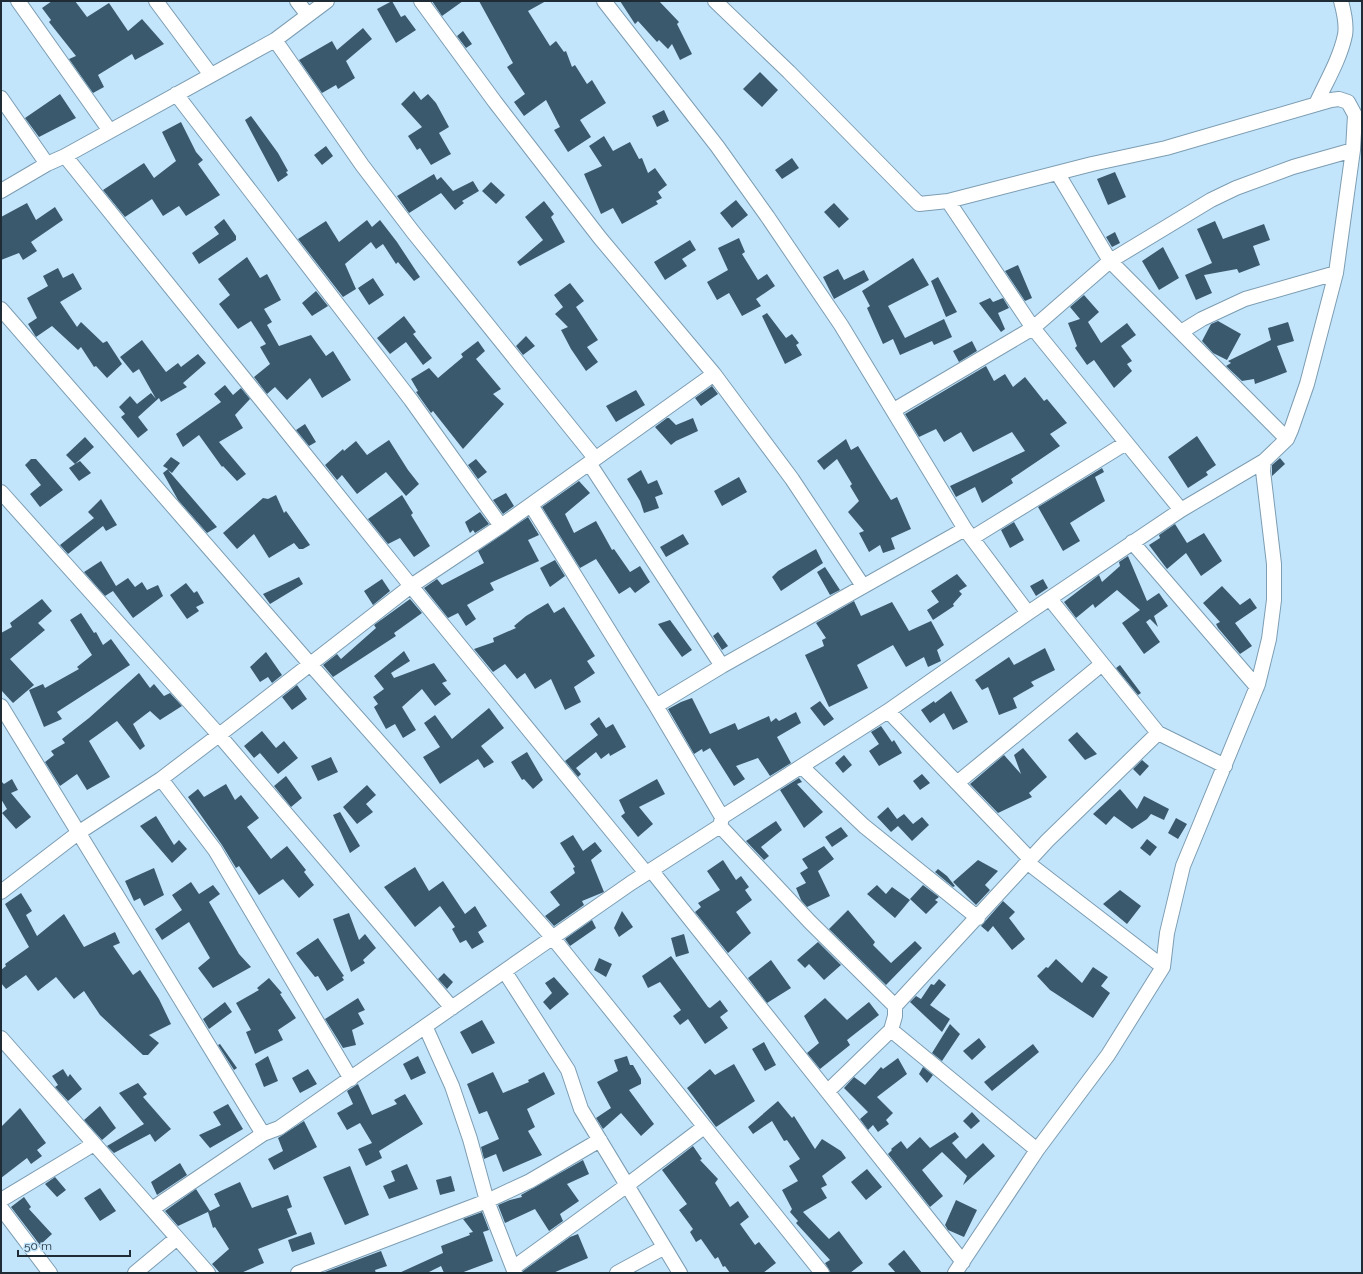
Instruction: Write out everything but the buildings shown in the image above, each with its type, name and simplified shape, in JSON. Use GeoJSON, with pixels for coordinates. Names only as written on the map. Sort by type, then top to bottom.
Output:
{"type":"FeatureCollection","features":[{"type":"Feature","properties":{"kind":"street"},"geometry":{"type":"LineString","coordinates":[[18,1],[110,131]]}},
{"type":"Feature","properties":{"kind":"street"},"geometry":{"type":"LineString","coordinates":[[156,1],[211,75]]}},
{"type":"Feature","properties":{"kind":"street"},"geometry":{"type":"LineString","coordinates":[[297,1],[307,14]]}},
{"type":"Feature","properties":{"kind":"street"},"geometry":{"type":"LineString","coordinates":[[1,192],[47,164],[65,156],[275,40],[307,14],[327,1]]}},
{"type":"Feature","properties":{"kind":"street"},"geometry":{"type":"LineString","coordinates":[[421,1],[495,102],[600,238],[714,374],[792,479],[863,586]]}},
{"type":"Feature","properties":{"kind":"street"},"geometry":{"type":"LineString","coordinates":[[604,1],[712,140],[767,216],[841,325],[969,534],[1028,613]]}},
{"type":"Feature","properties":{"kind":"street"},"geometry":{"type":"LineString","coordinates":[[152,1209],[263,1134],[279,1128],[426,1028],[452,1008],[721,822],[888,711],[1132,542],[1181,510],[1264,461],[1287,439],[1307,384],[1336,273],[1353,150],[1354,115],[1348,102],[1339,99],[1316,104],[1166,148],[1092,164],[1058,174],[948,201],[919,204],[913,200],[817,100],[715,1]]}},
{"type":"Feature","properties":{"kind":"street"},"geometry":{"type":"LineString","coordinates":[[1316,104],[1340,50],[1345,34],[1344,15],[1341,1]]}},
{"type":"Feature","properties":{"kind":"street"},"geometry":{"type":"LineString","coordinates":[[275,40],[362,165],[592,461],[722,666]]}},
{"type":"Feature","properties":{"kind":"street"},"geometry":{"type":"LineString","coordinates":[[176,94],[411,400],[501,526]]}},
{"type":"Feature","properties":{"kind":"street"},"geometry":{"type":"LineString","coordinates":[[1,98],[47,164]]}},
{"type":"Feature","properties":{"kind":"street"},"geometry":{"type":"LineString","coordinates":[[894,410],[1033,328],[1110,261],[1211,200],[1236,188],[1293,167],[1353,150]]}},
{"type":"Feature","properties":{"kind":"street"},"geometry":{"type":"LineString","coordinates":[[65,156],[412,586],[828,1091],[959,1267],[1037,1150],[1108,1055],[1163,967],[1167,933],[1183,866],[1257,687],[1268,639],[1274,600],[1274,564],[1263,471],[1264,461]]}},
{"type":"Feature","properties":{"kind":"street"},"geometry":{"type":"LineString","coordinates":[[1058,174],[1110,261],[1287,439]]}},
{"type":"Feature","properties":{"kind":"street"},"geometry":{"type":"LineString","coordinates":[[948,201],[1033,328],[1181,510]]}},
{"type":"Feature","properties":{"kind":"street"},"geometry":{"type":"LineString","coordinates":[[1181,332],[1202,319],[1245,299],[1336,273]]}},
{"type":"Feature","properties":{"kind":"street"},"geometry":{"type":"LineString","coordinates":[[1,309],[310,664],[553,938],[822,1273]]}},
{"type":"Feature","properties":{"kind":"street"},"geometry":{"type":"LineString","coordinates":[[1,891],[78,834],[161,778],[219,735],[412,586],[501,526],[714,374]]}},
{"type":"Feature","properties":{"kind":"street"},"geometry":{"type":"LineString","coordinates":[[656,706],[722,666],[863,586],[969,534],[1126,443]]}},
{"type":"Feature","properties":{"kind":"street"},"geometry":{"type":"LineString","coordinates":[[1,492],[219,735],[452,1008]]}},
{"type":"Feature","properties":{"kind":"street"},"geometry":{"type":"LineString","coordinates":[[530,504],[656,706],[721,822],[810,922],[895,1006]]}},
{"type":"Feature","properties":{"kind":"street"},"geometry":{"type":"LineString","coordinates":[[1132,542],[1257,687]]}},
{"type":"Feature","properties":{"kind":"street"},"geometry":{"type":"LineString","coordinates":[[1050,599],[1158,733],[1225,766]]}},
{"type":"Feature","properties":{"kind":"street"},"geometry":{"type":"LineString","coordinates":[[957,783],[1102,664]]}},
{"type":"Feature","properties":{"kind":"street"},"geometry":{"type":"LineString","coordinates":[[1,706],[263,1134]]}},
{"type":"Feature","properties":{"kind":"street"},"geometry":{"type":"LineString","coordinates":[[888,711],[1029,861],[1163,967]]}},
{"type":"Feature","properties":{"kind":"street"},"geometry":{"type":"LineString","coordinates":[[828,1091],[891,1030],[895,1016],[895,1006],[1075,812],[1158,733]]}},
{"type":"Feature","properties":{"kind":"street"},"geometry":{"type":"LineString","coordinates":[[802,767],[864,826],[978,918]]}},
{"type":"Feature","properties":{"kind":"street"},"geometry":{"type":"LineString","coordinates":[[161,778],[215,850],[351,1079]]}},
{"type":"Feature","properties":{"kind":"street"},"geometry":{"type":"LineString","coordinates":[[505,972],[568,1070],[581,1109],[626,1186],[680,1273]]}},
{"type":"Feature","properties":{"kind":"street"},"geometry":{"type":"LineString","coordinates":[[426,1028],[452,1086],[470,1139],[487,1201],[514,1270],[704,1127]]}},
{"type":"Feature","properties":{"kind":"street"},"geometry":{"type":"LineString","coordinates":[[891,1030],[1037,1150]]}},
{"type":"Feature","properties":{"kind":"street"},"geometry":{"type":"LineString","coordinates":[[1,1038],[208,1273]]}},
{"type":"Feature","properties":{"kind":"street"},"geometry":{"type":"LineString","coordinates":[[298,1273],[487,1201],[530,1181],[600,1140]]}},
{"type":"Feature","properties":{"kind":"street"},"geometry":{"type":"LineString","coordinates":[[1,1200],[94,1144]]}},
{"type":"Feature","properties":{"kind":"street"},"geometry":{"type":"LineString","coordinates":[[1,1208],[50,1273]]}},
{"type":"Feature","properties":{"kind":"street"},"geometry":{"type":"LineString","coordinates":[[135,1273],[177,1238]]}},
{"type":"Feature","properties":{"kind":"street"},"geometry":{"type":"LineString","coordinates":[[617,1273],[664,1248]]}}]}
